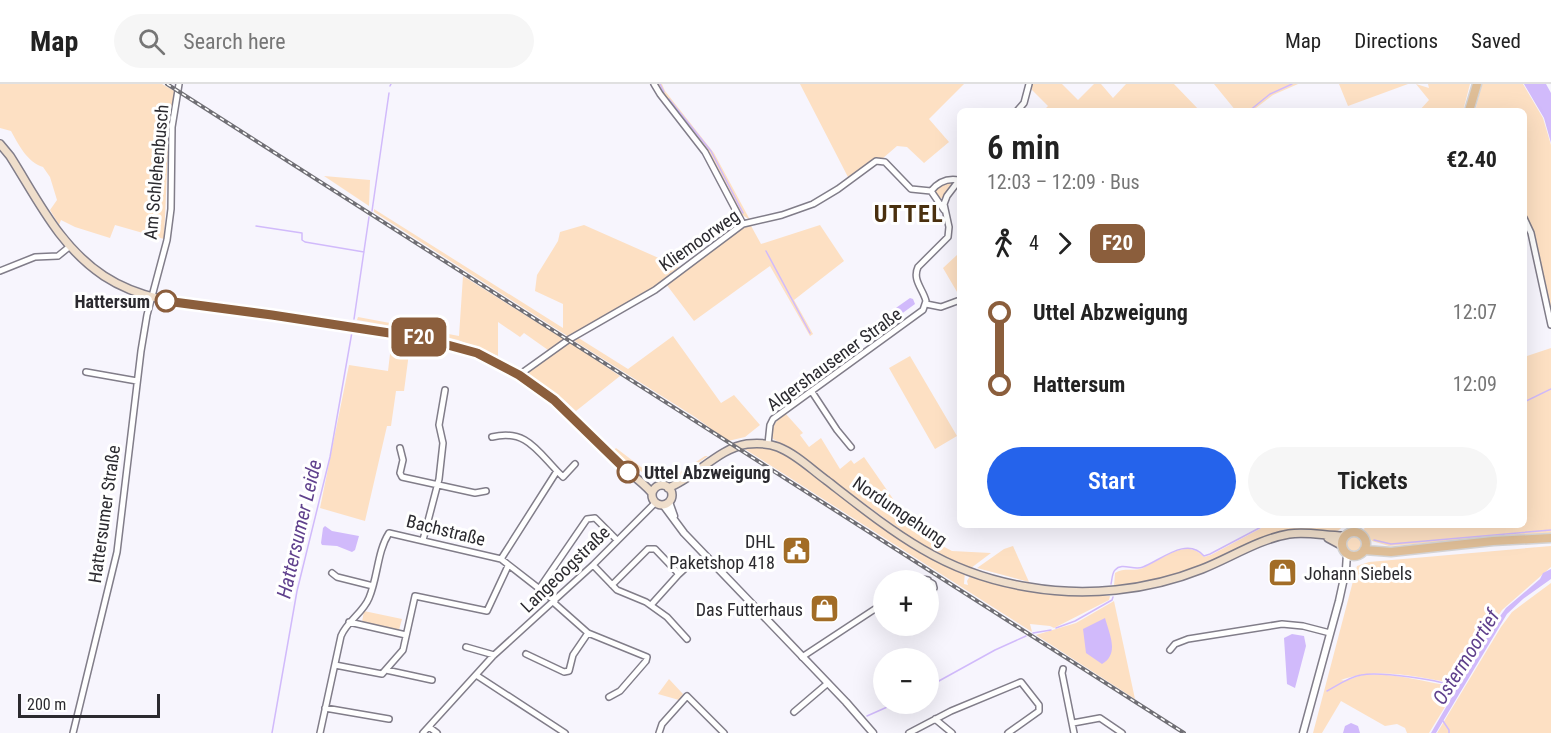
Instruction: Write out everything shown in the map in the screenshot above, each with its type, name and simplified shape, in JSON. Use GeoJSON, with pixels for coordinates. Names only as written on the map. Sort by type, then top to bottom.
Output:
{"type":"FeatureCollection","features":[{"type":"Feature","properties":{"kind":"main road"},"geometry":{"type":"LineString","coordinates":[[1471,108],[1477,84]]}},
{"type":"Feature","properties":{"kind":"main road"},"geometry":{"type":"LineString","coordinates":[[0,144],[69,248],[106,278],[123,287],[152,298],[175,303],[422,338],[477,353],[519,375],[554,400],[618,464],[654,490]]}},
{"type":"Feature","properties":{"kind":"main road"},"geometry":{"type":"LineString","coordinates":[[654,490],[655,503],[666,504],[670,490],[730,449],[748,444],[768,444]]}},
{"type":"Feature","properties":{"kind":"main road","name":"Nordumgehung"},"geometry":{"type":"LineString","coordinates":[[768,444],[792,455],[923,550],[980,575],[1029,587],[1083,591],[1141,586],[1200,570],[1287,534],[1305,532],[1342,541]]}},
{"type":"Feature","properties":{"kind":"main road"},"geometry":{"type":"LineString","coordinates":[[654,490],[662,485],[670,490]]}},
{"type":"Feature","properties":{"kind":"main road"},"geometry":{"type":"LineString","coordinates":[[1357,529],[1365,538],[1365,547],[1360,555],[1350,555],[1342,541],[1357,529]]}},
{"type":"Feature","properties":{"kind":"main road"},"geometry":{"type":"LineString","coordinates":[[1365,547],[1383,551],[1551,538]]}},
{"type":"Feature","properties":{"kind":"street","name":"Am Schlehenbusch"},"geometry":{"type":"LineString","coordinates":[[152,298],[167,240],[171,209],[172,127],[179,84]]}},
{"type":"Feature","properties":{"kind":"street"},"geometry":{"type":"LineString","coordinates":[[654,84],[705,152],[743,224]]}},
{"type":"Feature","properties":{"kind":"street"},"geometry":{"type":"LineString","coordinates":[[1020,108],[1024,103],[1029,84]]}},
{"type":"Feature","properties":{"kind":"street","name":"Kliemoorweg"},"geometry":{"type":"LineString","coordinates":[[519,375],[568,340],[656,290],[743,224],[813,204],[879,160],[885,162],[911,189],[931,191]]}},
{"type":"Feature","properties":{"kind":"street"},"geometry":{"type":"LineString","coordinates":[[944,210],[931,191],[940,182],[957,180]]}},
{"type":"Feature","properties":{"kind":"street","name":"Algershausener Straße"},"geometry":{"type":"LineString","coordinates":[[768,444],[773,419],[917,316],[926,304],[915,273],[918,267],[948,237],[949,227],[944,210],[947,196],[957,184]]}},
{"type":"Feature","properties":{"kind":"street"},"geometry":{"type":"LineString","coordinates":[[1527,224],[1531,233],[1551,325]]}},
{"type":"Feature","properties":{"kind":"street"},"geometry":{"type":"LineString","coordinates":[[0,271],[35,257],[58,256],[69,248]]}},
{"type":"Feature","properties":{"kind":"street","name":"Hattersumer Straße"},"geometry":{"type":"LineString","coordinates":[[73,733],[117,552],[141,351],[152,298]]}},
{"type":"Feature","properties":{"kind":"street"},"geometry":{"type":"LineString","coordinates":[[926,304],[941,307],[957,301]]}},
{"type":"Feature","properties":{"kind":"street"},"geometry":{"type":"LineString","coordinates":[[86,372],[137,381]]}},
{"type":"Feature","properties":{"kind":"street"},"geometry":{"type":"LineString","coordinates":[[423,540],[437,486],[443,448],[438,430],[445,390]]}},
{"type":"Feature","properties":{"kind":"street"},"geometry":{"type":"LineString","coordinates":[[812,392],[851,447]]}},
{"type":"Feature","properties":{"kind":"street"},"geometry":{"type":"LineString","coordinates":[[492,437],[504,434],[527,440],[562,477],[575,464]]}},
{"type":"Feature","properties":{"kind":"street"},"geometry":{"type":"LineString","coordinates":[[400,448],[403,460],[400,473],[402,477],[474,493],[486,491]]}},
{"type":"Feature","properties":{"kind":"street"},"geometry":{"type":"LineString","coordinates":[[501,560],[557,471]]}},
{"type":"Feature","properties":{"kind":"street","name":"Langeoogstraße"},"geometry":{"type":"LineString","coordinates":[[423,733],[495,655],[655,503]]}},
{"type":"Feature","properties":{"kind":"street"},"geometry":{"type":"LineString","coordinates":[[666,504],[684,533],[702,553],[828,683],[873,733]]}},
{"type":"Feature","properties":{"kind":"street"},"geometry":{"type":"LineString","coordinates":[[539,589],[587,519],[595,518],[617,540]]}},
{"type":"Feature","properties":{"kind":"street","name":"Bachstraße"},"geometry":{"type":"LineString","coordinates":[[320,733],[341,636],[349,622],[366,605],[380,554],[389,533],[501,560],[554,601],[588,633],[646,657],[646,661],[620,692],[609,697]]}},
{"type":"Feature","properties":{"kind":"street"},"geometry":{"type":"LineString","coordinates":[[612,585],[650,548],[655,549],[678,575]]}},
{"type":"Feature","properties":{"kind":"street"},"geometry":{"type":"LineString","coordinates":[[1303,733],[1350,555]]}},
{"type":"Feature","properties":{"kind":"street"},"geometry":{"type":"LineString","coordinates":[[651,605],[692,562]]}},
{"type":"Feature","properties":{"kind":"street"},"geometry":{"type":"LineString","coordinates":[[592,565],[617,590],[651,605],[673,623],[687,639]]}},
{"type":"Feature","properties":{"kind":"street"},"geometry":{"type":"LineString","coordinates":[[335,665],[379,675],[403,650],[415,596],[487,611],[508,566]]}},
{"type":"Feature","properties":{"kind":"street"},"geometry":{"type":"LineString","coordinates":[[332,573],[337,577],[373,586]]}},
{"type":"Feature","properties":{"kind":"street"},"geometry":{"type":"LineString","coordinates":[[802,657],[873,610]]}},
{"type":"Feature","properties":{"kind":"street"},"geometry":{"type":"LineString","coordinates":[[349,622],[406,634]]}},
{"type":"Feature","properties":{"kind":"street"},"geometry":{"type":"LineString","coordinates":[[1170,650],[1175,644],[1188,639],[1282,624],[1303,626],[1330,633]]}},
{"type":"Feature","properties":{"kind":"street"},"geometry":{"type":"LineString","coordinates":[[526,654],[564,672],[569,671],[573,655],[588,633]]}},
{"type":"Feature","properties":{"kind":"street"},"geometry":{"type":"LineString","coordinates":[[466,647],[495,655]]}},
{"type":"Feature","properties":{"kind":"street"},"geometry":{"type":"LineString","coordinates":[[1063,669],[1074,733]]}},
{"type":"Feature","properties":{"kind":"street"},"geometry":{"type":"LineString","coordinates":[[386,670],[432,680]]}},
{"type":"Feature","properties":{"kind":"street"},"geometry":{"type":"LineString","coordinates":[[476,675],[566,733]]}},
{"type":"Feature","properties":{"kind":"street"},"geometry":{"type":"LineString","coordinates":[[909,733],[983,697],[1021,682],[1039,705],[1039,711],[1008,733]]}},
{"type":"Feature","properties":{"kind":"street"},"geometry":{"type":"LineString","coordinates":[[794,712],[828,683]]}},
{"type":"Feature","properties":{"kind":"street"},"geometry":{"type":"LineString","coordinates":[[659,733],[662,724],[687,696],[724,733]]}},
{"type":"Feature","properties":{"kind":"street"},"geometry":{"type":"LineString","coordinates":[[325,708],[389,719]]}},
{"type":"Feature","properties":{"kind":"street"},"geometry":{"type":"LineString","coordinates":[[1072,723],[1100,718],[1122,733]]}},
{"type":"Feature","properties":{"kind":"street"},"geometry":{"type":"LineString","coordinates":[[935,719],[952,733]]}},
{"type":"Feature","properties":{"kind":"street"},"geometry":{"type":"LineString","coordinates":[[429,727],[437,733]]}},
{"type":"Feature","properties":{"kind":"shaded area"},"geometry":{"type":"Polygon","coordinates":[[[0,84],[162,84],[176,92],[169,126],[164,239],[115,225],[110,238],[61,220],[59,225],[50,210],[57,200],[50,177],[43,167],[28,157],[11,131],[0,128],[0,84]]]}},
{"type":"Feature","properties":{"kind":"shaded area"},"geometry":{"type":"Polygon","coordinates":[[[657,84],[662,84],[665,91],[714,153],[750,220],[741,214],[708,153],[657,84]]]}},
{"type":"Feature","properties":{"kind":"shaded area"},"geometry":{"type":"Polygon","coordinates":[[[800,84],[964,84],[929,119],[949,142],[924,163],[907,147],[897,146],[882,159],[869,163],[849,179],[800,84]]]}},
{"type":"Feature","properties":{"kind":"shaded area"},"geometry":{"type":"Polygon","coordinates":[[[1031,84],[1062,84],[1078,100],[1094,84],[1101,84],[1113,98],[1126,84],[1174,84],[1197,108],[1046,108],[1048,106],[1031,89],[1031,84]]]}},
{"type":"Feature","properties":{"kind":"shaded area"},"geometry":{"type":"Polygon","coordinates":[[[1214,84],[1298,84],[1273,95],[1256,108],[1234,108],[1214,84]]]}},
{"type":"Feature","properties":{"kind":"shaded area"},"geometry":{"type":"Polygon","coordinates":[[[1339,84],[1408,84],[1348,106],[1339,84]]]}},
{"type":"Feature","properties":{"kind":"shaded area"},"geometry":{"type":"Polygon","coordinates":[[[1416,84],[1429,88],[1428,84],[1470,84],[1464,108],[1422,108],[1429,100],[1416,84]]]}},
{"type":"Feature","properties":{"kind":"shaded area"},"geometry":{"type":"Polygon","coordinates":[[[1482,84],[1523,84],[1543,118],[1551,145],[1551,319],[1527,227],[1527,108],[1476,108],[1482,84]]]}},
{"type":"Feature","properties":{"kind":"shaded area"},"geometry":{"type":"Polygon","coordinates":[[[1524,84],[1546,84],[1551,93],[1551,143],[1544,118],[1524,84]]]}},
{"type":"Feature","properties":{"kind":"shaded area"},"geometry":{"type":"Polygon","coordinates":[[[324,176],[370,180],[369,206],[324,176]]]}},
{"type":"Feature","properties":{"kind":"shaded area"},"geometry":{"type":"Polygon","coordinates":[[[952,182],[944,197],[939,199],[934,191],[942,184],[952,182]]]}},
{"type":"Feature","properties":{"kind":"shaded area"},"geometry":{"type":"Polygon","coordinates":[[[374,209],[563,328],[563,304],[535,291],[537,275],[558,241],[560,232],[584,225],[679,267],[652,288],[569,337],[374,212],[374,209]]]}},
{"type":"Feature","properties":{"kind":"shaded area"},"geometry":{"type":"Polygon","coordinates":[[[750,224],[761,244],[820,225],[844,261],[794,300],[813,334],[810,336],[770,266],[694,321],[666,284],[750,224]]]}},
{"type":"Feature","properties":{"kind":"shaded area"},"geometry":{"type":"Polygon","coordinates":[[[957,255],[957,292],[943,268],[957,255]]]}},
{"type":"Feature","properties":{"kind":"shaded area"},"geometry":{"type":"Polygon","coordinates":[[[463,276],[565,340],[548,350],[524,333],[520,337],[498,322],[498,356],[458,340],[357,320],[358,317],[459,336],[463,276]]]}},
{"type":"Feature","properties":{"kind":"shaded area"},"geometry":{"type":"Polygon","coordinates":[[[910,298],[915,304],[889,323],[885,321],[883,317],[910,298]]]}},
{"type":"Feature","properties":{"kind":"shaded area"},"geometry":{"type":"Polygon","coordinates":[[[673,336],[721,403],[734,395],[760,425],[745,437],[728,441],[695,417],[573,340],[577,337],[628,369],[673,336]]]}},
{"type":"Feature","properties":{"kind":"shaded area"},"geometry":{"type":"Polygon","coordinates":[[[392,337],[406,338],[403,352],[409,353],[404,391],[396,391],[391,426],[387,426],[365,521],[320,508],[349,365],[388,371],[392,337]]]}},
{"type":"Feature","properties":{"kind":"shaded area"},"geometry":{"type":"Polygon","coordinates":[[[569,342],[620,376],[576,411],[526,372],[569,342]]]}},
{"type":"Feature","properties":{"kind":"shaded area"},"geometry":{"type":"Polygon","coordinates":[[[1551,348],[1551,533],[1389,546],[1372,541],[1364,528],[1527,528],[1527,356],[1551,348]]]}},
{"type":"Feature","properties":{"kind":"shaded area"},"geometry":{"type":"Polygon","coordinates":[[[910,356],[957,436],[935,449],[889,368],[910,356]]]}},
{"type":"Feature","properties":{"kind":"shaded area"},"geometry":{"type":"Polygon","coordinates":[[[785,413],[803,433],[800,435],[809,447],[821,438],[840,469],[851,460],[854,464],[864,457],[916,532],[952,551],[991,553],[971,568],[913,539],[786,446],[773,439],[774,424],[785,413]]]}},
{"type":"Feature","properties":{"kind":"shaded area"},"geometry":{"type":"Polygon","coordinates":[[[763,447],[786,454],[872,518],[965,572],[964,584],[968,585],[967,581],[970,576],[1016,589],[1058,594],[1110,596],[1109,600],[1054,628],[1030,624],[1032,632],[939,573],[939,570],[935,570],[743,448],[763,447]]]}},
{"type":"Feature","properties":{"kind":"shaded area"},"geometry":{"type":"Polygon","coordinates":[[[616,448],[653,476],[673,477],[708,456],[676,479],[653,480],[613,451],[616,448]]]}},
{"type":"Feature","properties":{"kind":"shaded area"},"geometry":{"type":"Polygon","coordinates":[[[325,526],[332,531],[359,536],[355,550],[352,552],[337,546],[322,545],[325,526]]]}},
{"type":"Feature","properties":{"kind":"shaded area"},"geometry":{"type":"Polygon","coordinates":[[[1261,528],[1341,528],[1334,534],[1306,530],[1287,531],[1257,540],[1185,571],[1114,586],[1115,573],[1118,571],[1143,568],[1174,552],[1189,549],[1197,551],[1204,557],[1261,528]]]}},
{"type":"Feature","properties":{"kind":"shaded area"},"geometry":{"type":"Polygon","coordinates":[[[1354,535],[1360,538],[1363,544],[1360,550],[1354,553],[1348,550],[1345,544],[1348,538],[1354,535]]]}},
{"type":"Feature","properties":{"kind":"shaded area"},"geometry":{"type":"Polygon","coordinates":[[[1013,546],[1029,582],[977,568],[1004,549],[1013,546]]]}},
{"type":"Feature","properties":{"kind":"shaded area"},"geometry":{"type":"Polygon","coordinates":[[[1551,546],[1551,567],[1502,610],[1460,684],[1400,674],[1374,674],[1418,680],[1456,689],[1429,733],[1407,733],[1405,728],[1397,724],[1385,726],[1341,701],[1322,733],[1313,733],[1357,566],[1369,562],[1551,546]]]}},
{"type":"Feature","properties":{"kind":"shaded area"},"geometry":{"type":"Polygon","coordinates":[[[1551,569],[1551,579],[1507,614],[1436,733],[1431,733],[1495,623],[1506,608],[1540,579],[1543,573],[1551,569]]]}},
{"type":"Feature","properties":{"kind":"shaded area"},"geometry":{"type":"Polygon","coordinates":[[[1551,583],[1551,733],[1437,733],[1512,612],[1551,583]]]}},
{"type":"Feature","properties":{"kind":"shaded area"},"geometry":{"type":"Polygon","coordinates":[[[1114,601],[1135,699],[1036,635],[1076,623],[1114,601]]]}},
{"type":"Feature","properties":{"kind":"shaded area"},"geometry":{"type":"Polygon","coordinates":[[[364,611],[402,619],[399,630],[362,622],[364,611]]]}},
{"type":"Feature","properties":{"kind":"shaded area"},"geometry":{"type":"Polygon","coordinates":[[[1105,618],[1112,649],[1111,655],[1102,664],[1086,653],[1083,629],[1105,618]]]}},
{"type":"Feature","properties":{"kind":"shaded area"},"geometry":{"type":"Polygon","coordinates":[[[1292,634],[1304,636],[1306,646],[1295,688],[1287,684],[1284,638],[1292,634]]]}},
{"type":"Feature","properties":{"kind":"shaded area"},"geometry":{"type":"Polygon","coordinates":[[[669,679],[683,694],[679,700],[658,694],[669,679]]]}},
{"type":"Feature","properties":{"kind":"shaded area"},"geometry":{"type":"Polygon","coordinates":[[[1351,723],[1358,726],[1360,733],[1343,733],[1345,726],[1351,723]]]}},
{"type":"Feature","properties":{"kind":"waterway"},"geometry":{"type":"LineString","coordinates":[[660,84],[664,92]]}},
{"type":"Feature","properties":{"kind":"waterway"},"geometry":{"type":"LineString","coordinates":[[1253,108],[1270,94],[1292,84]]}},
{"type":"Feature","properties":{"kind":"waterway","name":"Hattersumer Leide"},"geometry":{"type":"LineString","coordinates":[[372,211],[389,93]]}},
{"type":"Feature","properties":{"kind":"waterway"},"geometry":{"type":"LineString","coordinates":[[669,99],[711,151],[743,213]]}},
{"type":"Feature","properties":{"kind":"waterway","name":"Hattersumer Leide"},"geometry":{"type":"LineString","coordinates":[[354,319],[369,217]]}},
{"type":"Feature","properties":{"kind":"waterway"},"geometry":{"type":"LineString","coordinates":[[256,226],[302,233],[302,240],[305,242],[364,252]]}},
{"type":"Feature","properties":{"kind":"waterway"},"geometry":{"type":"LineString","coordinates":[[766,251],[810,333]]}},
{"type":"Feature","properties":{"kind":"waterway","name":"Hattersumer Leide"},"geometry":{"type":"LineString","coordinates":[[272,733],[297,591],[330,457],[352,332]]}},
{"type":"Feature","properties":{"kind":"waterway"},"geometry":{"type":"LineString","coordinates":[[1527,401],[1551,389]]}},
{"type":"Feature","properties":{"kind":"waterway"},"geometry":{"type":"LineString","coordinates":[[1111,584],[1113,573],[1118,568],[1143,567],[1182,549],[1197,550],[1204,556],[1259,528]]}},
{"type":"Feature","properties":{"kind":"waterway"},"geometry":{"type":"LineString","coordinates":[[1374,540],[1391,544],[1551,530]]}},
{"type":"Feature","properties":{"kind":"waterway"},"geometry":{"type":"LineString","coordinates":[[1056,628],[1075,621],[1112,600],[1113,597]]}},
{"type":"Feature","properties":{"kind":"waterway"},"geometry":{"type":"LineString","coordinates":[[1033,633],[1051,630]]}},
{"type":"Feature","properties":{"kind":"waterway"},"geometry":{"type":"LineString","coordinates":[[939,681],[1026,636]]}},
{"type":"Feature","properties":{"kind":"waterway","name":"Ostermoortief"},"geometry":{"type":"LineString","coordinates":[[1327,691],[1352,678],[1370,674],[1425,679],[1459,688]]}},
{"type":"Feature","properties":{"kind":"waterway"},"geometry":{"type":"LineString","coordinates":[[867,716],[873,713]]}},
{"type":"Feature","properties":{"kind":"waterway"},"geometry":{"type":"LineString","coordinates":[[1443,721],[1449,733]]}},
{"type":"Feature","properties":{"kind":"railway"},"geometry":{"type":"LineString","coordinates":[[167,84],[1184,733]]}},
{"type":"Feature","properties":{"kind":"bus line","name":"F20"},"geometry":{"type":"LineString","coordinates":[[166,301],[436,340],[477,353],[508,368],[535,385],[554,400],[628,472]]}},
{"type":"Feature","properties":{"kind":"place","name":"Hattersum"},"geometry":{"type":"Point","coordinates":[166,301]}},
{"type":"Feature","properties":{"kind":"place","name":"Uttel Abzweigung"},"geometry":{"type":"Point","coordinates":[628,472]}},
{"type":"Feature","properties":{"kind":"place","name":"DHL Paketshop 418"},"geometry":{"type":"Point","coordinates":[796,551]}},
{"type":"Feature","properties":{"kind":"place","name":"Johann Siebels"},"geometry":{"type":"Point","coordinates":[1283,573]}},
{"type":"Feature","properties":{"kind":"place","name":"Das Futterhaus"},"geometry":{"type":"Point","coordinates":[824,609]}},
{"type":"Feature","properties":{"kind":"district","name":"UTTEL"},"geometry":{"type":"Point","coordinates":[909,214]}}]}
